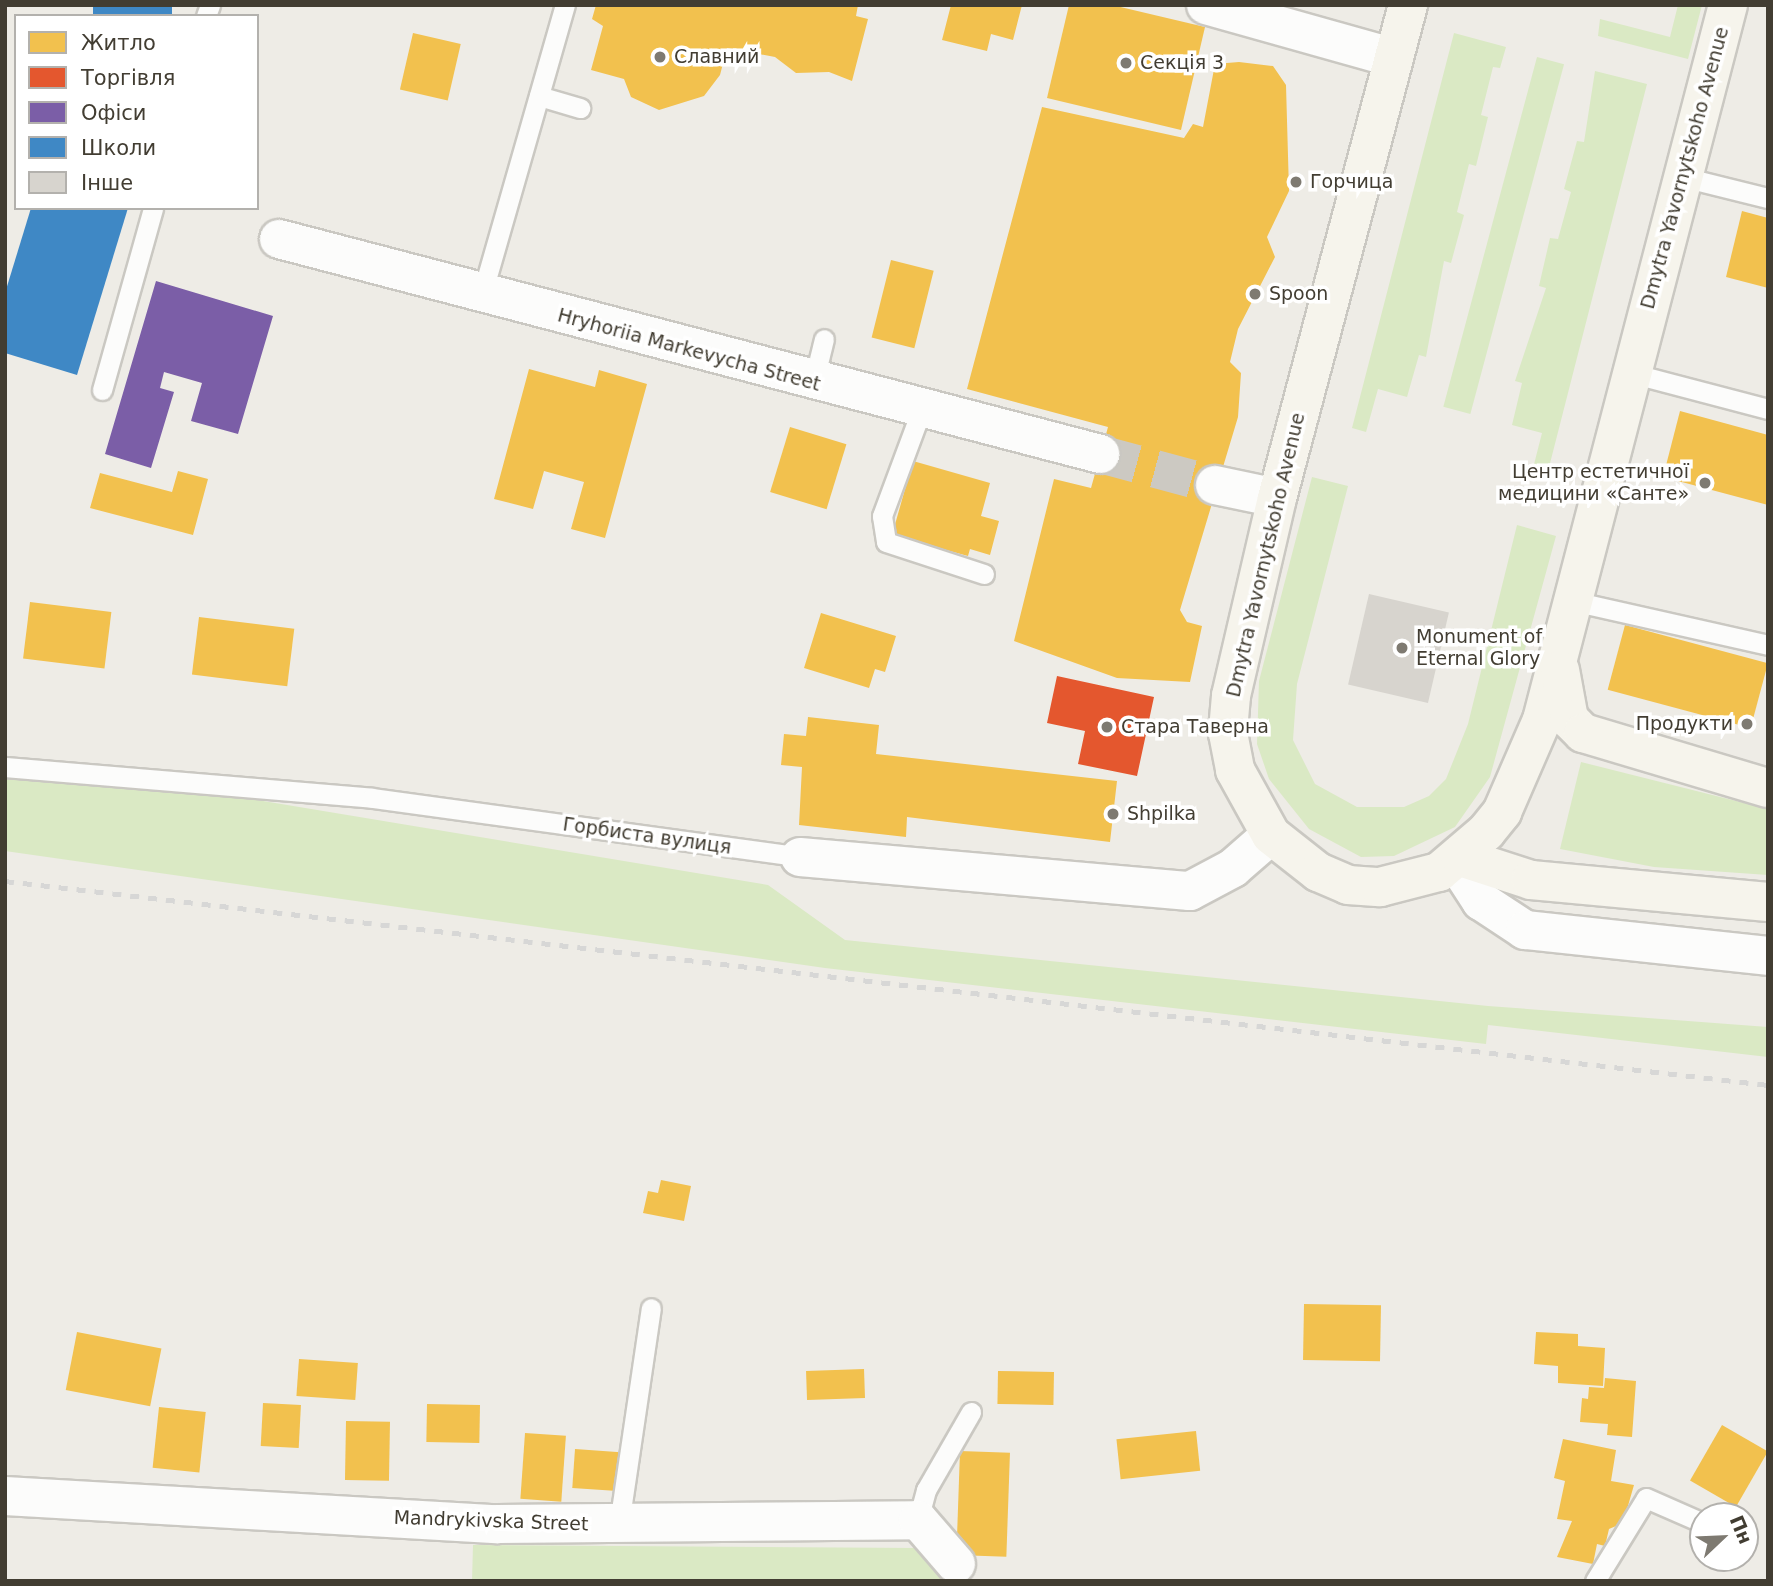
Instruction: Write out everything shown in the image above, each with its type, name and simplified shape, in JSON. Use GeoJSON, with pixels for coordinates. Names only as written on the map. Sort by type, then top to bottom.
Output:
{"type":"FeatureCollection","features":[{"type":"Feature","properties":{"kind":"main road","name":"Dmytra Yavornytskoho Avenue"},"geometry":{"type":"LineString","coordinates":[[1408,5],[1277,498],[1231,696],[1228,733],[1235,770],[1271,835],[1318,872],[1348,885],[1399,886],[1457,859],[1502,812],[1542,720],[1728,5]]}},
{"type":"Feature","properties":{"kind":"main road"},"geometry":{"type":"LineString","coordinates":[[1559,660],[1561,700],[1583,733],[1768,788]]}},
{"type":"Feature","properties":{"kind":"main road"},"geometry":{"type":"LineString","coordinates":[[1457,859],[1531,880],[1768,902]]}},
{"type":"Feature","properties":{"kind":"street"},"geometry":{"type":"LineString","coordinates":[[1206,5],[1270,14],[1394,58]]}},
{"type":"Feature","properties":{"kind":"street","name":"Hryhoriia Markevycha Street"},"geometry":{"type":"LineString","coordinates":[[279,239],[813,384],[1100,454]]}},
{"type":"Feature","properties":{"kind":"street"},"geometry":{"type":"LineString","coordinates":[[1215,485],[1277,498]]}},
{"type":"Feature","properties":{"kind":"street","name":"Горбиста вулиця"},"geometry":{"type":"LineString","coordinates":[[800,857],[1190,891],[1233,868],[1271,835]]}},
{"type":"Feature","properties":{"kind":"street"},"geometry":{"type":"LineString","coordinates":[[1457,859],[1481,901],[1525,930],[1768,956]]}},
{"type":"Feature","properties":{"kind":"street","name":"Mandrykivska Street"},"geometry":{"type":"LineString","coordinates":[[5,1496],[497,1524],[918,1520]]}},
{"type":"Feature","properties":{"kind":"street"},"geometry":{"type":"LineString","coordinates":[[918,1520],[956,1564]]}},
{"type":"Feature","properties":{"kind":"lane"},"geometry":{"type":"LineString","coordinates":[[482,294],[565,5]]}},
{"type":"Feature","properties":{"kind":"lane"},"geometry":{"type":"LineString","coordinates":[[540,96],[580,108]]}},
{"type":"Feature","properties":{"kind":"lane"},"geometry":{"type":"LineString","coordinates":[[1682,177],[1768,198]]}},
{"type":"Feature","properties":{"kind":"lane"},"geometry":{"type":"LineString","coordinates":[[102,390],[151,210]]}},
{"type":"Feature","properties":{"kind":"lane"},"geometry":{"type":"LineString","coordinates":[[813,384],[824,339]]}},
{"type":"Feature","properties":{"kind":"lane"},"geometry":{"type":"LineString","coordinates":[[1631,373],[1768,409]]}},
{"type":"Feature","properties":{"kind":"lane"},"geometry":{"type":"LineString","coordinates":[[921,411],[882,516],[886,542],[984,574]]}},
{"type":"Feature","properties":{"kind":"lane"},"geometry":{"type":"LineString","coordinates":[[1573,601],[1768,645]]}},
{"type":"Feature","properties":{"kind":"lane","name":"Горбиста вулиця"},"geometry":{"type":"LineString","coordinates":[[5,767],[372,798],[800,857]]}},
{"type":"Feature","properties":{"kind":"lane"},"geometry":{"type":"LineString","coordinates":[[619,1524],[651,1308]]}},
{"type":"Feature","properties":{"kind":"lane"},"geometry":{"type":"LineString","coordinates":[[918,1520],[926,1490],[971,1412]]}},
{"type":"Feature","properties":{"kind":"lane"},"geometry":{"type":"LineString","coordinates":[[1595,1581],[1646,1498],[1689,1517]]}},
{"type":"Feature","properties":{"kind":"green space"},"geometry":{"type":"Polygon","coordinates":[[[1678,5],[1702,5],[1688,59],[1598,36],[1600,19],[1670,37],[1678,5]]]}},
{"type":"Feature","properties":{"kind":"green space"},"geometry":{"type":"Polygon","coordinates":[[[1454,33],[1506,47],[1500,68],[1493,67],[1481,115],[1488,117],[1476,166],[1469,164],[1457,212],[1464,215],[1451,263],[1444,261],[1426,357],[1419,355],[1407,397],[1378,389],[1366,432],[1352,428],[1454,33]]]}},
{"type":"Feature","properties":{"kind":"green space"},"geometry":{"type":"Polygon","coordinates":[[[1537,57],[1564,64],[1470,414],[1443,407],[1537,57]]]}},
{"type":"Feature","properties":{"kind":"green space"},"geometry":{"type":"Polygon","coordinates":[[[1595,71],[1647,84],[1546,479],[1531,476],[1542,433],[1512,425],[1522,383],[1515,381],[1546,288],[1539,286],[1550,238],[1558,239],[1571,192],[1564,189],[1577,141],[1584,142],[1595,71]]]}},
{"type":"Feature","properties":{"kind":"green space"},"geometry":{"type":"Polygon","coordinates":[[[1312,477],[1348,486],[1297,684],[1293,740],[1315,784],[1357,807],[1404,807],[1429,796],[1446,779],[1468,724],[1517,525],[1556,536],[1490,777],[1455,827],[1394,856],[1361,857],[1309,829],[1269,779],[1257,744],[1259,681],[1312,477]]]}},
{"type":"Feature","properties":{"kind":"green space"},"geometry":{"type":"Polygon","coordinates":[[[5,758],[768,885],[845,940],[1488,1006],[1768,1027],[1768,1057],[1488,1025],[1486,1044],[825,968],[5,851],[5,758]]]}},
{"type":"Feature","properties":{"kind":"green space"},"geometry":{"type":"Polygon","coordinates":[[[1581,762],[1768,809],[1768,875],[1654,867],[1560,849],[1581,762]]]}},
{"type":"Feature","properties":{"kind":"green space"},"geometry":{"type":"Polygon","coordinates":[[[473,1545],[917,1548],[971,1581],[472,1581],[473,1545]]]}},
{"type":"Feature","properties":{"kind":"building: Житло","name":"Славний"},"geometry":{"type":"Polygon","coordinates":[[[596,5],[858,5],[856,16],[868,19],[852,81],[829,72],[796,73],[775,57],[727,48],[720,75],[704,96],[659,110],[631,97],[624,79],[591,70],[603,26],[592,19],[596,5]]]}},
{"type":"Feature","properties":{"kind":"building: Житло"},"geometry":{"type":"Polygon","coordinates":[[[951,5],[1022,5],[1013,40],[991,34],[987,51],[942,40],[951,5]]]}},
{"type":"Feature","properties":{"kind":"building: Житло","name":"Секція 3"},"geometry":{"type":"Polygon","coordinates":[[[1069,5],[1112,5],[1205,27],[1181,130],[1047,98],[1069,5]]]}},
{"type":"Feature","properties":{"kind":"building: Житло"},"geometry":{"type":"Polygon","coordinates":[[[413,33],[461,44],[448,101],[400,90],[413,33]]]}},
{"type":"Feature","properties":{"kind":"building: Житло"},"geometry":{"type":"Polygon","coordinates":[[[1239,62],[1273,66],[1286,85],[1289,191],[1267,237],[1275,257],[1238,329],[1230,362],[1241,373],[1238,417],[1180,610],[1187,622],[1202,626],[1190,682],[1117,678],[1014,641],[1054,479],[1091,488],[1108,427],[967,389],[1042,107],[1184,138],[1193,124],[1203,127],[1215,64],[1239,62]]]}},
{"type":"Feature","properties":{"kind":"building: Житло"},"geometry":{"type":"Polygon","coordinates":[[[1742,211],[1768,218],[1768,288],[1726,277],[1742,211]]]}},
{"type":"Feature","properties":{"kind":"building: Житло"},"geometry":{"type":"Polygon","coordinates":[[[891,260],[934,271],[914,348],[872,338],[891,260]]]}},
{"type":"Feature","properties":{"kind":"building: Житло"},"geometry":{"type":"Polygon","coordinates":[[[529,369],[595,387],[599,370],[647,384],[605,538],[571,529],[584,482],[544,471],[533,509],[494,499],[529,369]]]}},
{"type":"Feature","properties":{"kind":"building: Житло"},"geometry":{"type":"Polygon","coordinates":[[[1680,411],[1768,435],[1768,505],[1663,477],[1680,411]]]}},
{"type":"Feature","properties":{"kind":"building: Житло"},"geometry":{"type":"Polygon","coordinates":[[[790,427],[846,444],[827,509],[770,492],[790,427]]]}},
{"type":"Feature","properties":{"kind":"building: Житло"},"geometry":{"type":"Polygon","coordinates":[[[913,461],[990,483],[981,516],[999,521],[990,555],[970,549],[968,556],[892,535],[913,461]]]}},
{"type":"Feature","properties":{"kind":"building: Житло"},"geometry":{"type":"Polygon","coordinates":[[[178,471],[208,479],[193,535],[90,508],[100,473],[172,492],[178,471]]]}},
{"type":"Feature","properties":{"kind":"building: Житло"},"geometry":{"type":"Polygon","coordinates":[[[30,602],[111,612],[104,669],[23,659],[30,602]]]}},
{"type":"Feature","properties":{"kind":"building: Житло"},"geometry":{"type":"Polygon","coordinates":[[[821,613],[896,636],[885,672],[875,669],[869,688],[804,668],[821,613]]]}},
{"type":"Feature","properties":{"kind":"building: Житло"},"geometry":{"type":"Polygon","coordinates":[[[199,617],[294,629],[287,686],[192,675],[199,617]]]}},
{"type":"Feature","properties":{"kind":"building: Житло"},"geometry":{"type":"Polygon","coordinates":[[[1625,625],[1768,663],[1751,728],[1608,690],[1625,625]]]}},
{"type":"Feature","properties":{"kind":"building: Житло"},"geometry":{"type":"Polygon","coordinates":[[[808,717],[879,725],[876,754],[1117,781],[1110,842],[907,817],[906,837],[799,825],[802,767],[781,765],[784,734],[806,736],[808,717]]]}},
{"type":"Feature","properties":{"kind":"building: Житло"},"geometry":{"type":"Polygon","coordinates":[[[661,1180],[691,1186],[684,1221],[643,1213],[648,1191],[658,1193],[661,1180]]]}},
{"type":"Feature","properties":{"kind":"building: Житло"},"geometry":{"type":"Polygon","coordinates":[[[1304,1304],[1381,1305],[1380,1361],[1303,1360],[1304,1304]]]}},
{"type":"Feature","properties":{"kind":"building: Житло"},"geometry":{"type":"Polygon","coordinates":[[[77,1332],[161,1348],[150,1406],[66,1390],[77,1332]]]}},
{"type":"Feature","properties":{"kind":"building: Житло"},"geometry":{"type":"Polygon","coordinates":[[[1536,1332],[1578,1334],[1578,1346],[1605,1348],[1603,1386],[1558,1383],[1558,1366],[1534,1364],[1536,1332]]]}},
{"type":"Feature","properties":{"kind":"building: Житло"},"geometry":{"type":"Polygon","coordinates":[[[299,1359],[358,1363],[355,1400],[296,1396],[299,1359]]]}},
{"type":"Feature","properties":{"kind":"building: Житло"},"geometry":{"type":"Polygon","coordinates":[[[864,1369],[865,1398],[807,1400],[806,1371],[864,1369]]]}},
{"type":"Feature","properties":{"kind":"building: Житло"},"geometry":{"type":"Polygon","coordinates":[[[998,1371],[1054,1372],[1053,1405],[997,1404],[998,1371]]]}},
{"type":"Feature","properties":{"kind":"building: Житло"},"geometry":{"type":"Polygon","coordinates":[[[1605,1378],[1636,1381],[1632,1437],[1607,1435],[1608,1424],[1580,1422],[1582,1398],[1588,1399],[1589,1387],[1604,1388],[1605,1378]]]}},
{"type":"Feature","properties":{"kind":"building: Житло"},"geometry":{"type":"Polygon","coordinates":[[[263,1403],[301,1405],[299,1448],[261,1446],[263,1403]]]}},
{"type":"Feature","properties":{"kind":"building: Житло"},"geometry":{"type":"Polygon","coordinates":[[[427,1404],[480,1405],[479,1443],[426,1442],[427,1404]]]}},
{"type":"Feature","properties":{"kind":"building: Житло"},"geometry":{"type":"Polygon","coordinates":[[[159,1407],[206,1412],[199,1473],[153,1468],[159,1407]]]}},
{"type":"Feature","properties":{"kind":"building: Житло"},"geometry":{"type":"Polygon","coordinates":[[[346,1421],[390,1422],[389,1481],[345,1480],[346,1421]]]}},
{"type":"Feature","properties":{"kind":"building: Житло"},"geometry":{"type":"Polygon","coordinates":[[[1722,1425],[1768,1452],[1739,1502],[1727,1502],[1690,1480],[1722,1425]]]}},
{"type":"Feature","properties":{"kind":"building: Житло"},"geometry":{"type":"Polygon","coordinates":[[[1196,1431],[1200,1471],[1121,1479],[1116,1439],[1196,1431]]]}},
{"type":"Feature","properties":{"kind":"building: Житло"},"geometry":{"type":"Polygon","coordinates":[[[525,1433],[566,1436],[561,1502],[520,1499],[525,1433]]]}},
{"type":"Feature","properties":{"kind":"building: Житло"},"geometry":{"type":"Polygon","coordinates":[[[1563,1439],[1616,1450],[1611,1481],[1634,1485],[1623,1523],[1609,1529],[1605,1546],[1597,1544],[1593,1564],[1557,1557],[1572,1521],[1557,1519],[1565,1481],[1554,1478],[1563,1439]]]}},
{"type":"Feature","properties":{"kind":"building: Житло"},"geometry":{"type":"Polygon","coordinates":[[[575,1449],[624,1452],[621,1491],[572,1488],[575,1449]]]}},
{"type":"Feature","properties":{"kind":"building: Житло"},"geometry":{"type":"Polygon","coordinates":[[[960,1451],[1010,1453],[1006,1557],[956,1555],[960,1451]]]}},
{"type":"Feature","properties":{"kind":"building: Торгівля","name":"Стара Таверна"},"geometry":{"type":"Polygon","coordinates":[[[1057,676],[1154,697],[1137,776],[1078,764],[1085,731],[1047,723],[1057,676]]]}},
{"type":"Feature","properties":{"kind":"building: Офіси"},"geometry":{"type":"Polygon","coordinates":[[[156,281],[273,316],[238,434],[191,421],[202,383],[164,372],[160,388],[174,392],[151,468],[105,454],[156,281]]]}},
{"type":"Feature","properties":{"kind":"building: Школи"},"geometry":{"type":"Polygon","coordinates":[[[93,5],[172,5],[172,14],[93,14],[93,5]]]}},
{"type":"Feature","properties":{"kind":"building: Школи"},"geometry":{"type":"Polygon","coordinates":[[[30,210],[127,210],[77,375],[5,353],[5,293],[30,210]]]}},
{"type":"Feature","properties":{"kind":"building: Інше"},"geometry":{"type":"Polygon","coordinates":[[[1369,594],[1449,612],[1428,703],[1348,685],[1369,594]]]}},
{"type":"Feature","properties":{"kind":"tunnel"},"geometry":{"type":"LineString","coordinates":[[1100,454],[1215,485]]}},
{"type":"Feature","properties":{"kind":"railway"},"geometry":{"type":"LineString","coordinates":[[5,881],[1768,1085]]}},
{"type":"Feature","properties":{"kind":"place","name":"Славний"},"geometry":{"type":"Point","coordinates":[660,57]}},
{"type":"Feature","properties":{"kind":"place","name":"Секція 3"},"geometry":{"type":"Point","coordinates":[1126,63]}},
{"type":"Feature","properties":{"kind":"place","name":"Горчица"},"geometry":{"type":"Point","coordinates":[1296,182]}},
{"type":"Feature","properties":{"kind":"place","name":"Spoon"},"geometry":{"type":"Point","coordinates":[1255,294]}},
{"type":"Feature","properties":{"kind":"place","name":"Центр естетичної медицини «Санте»"},"geometry":{"type":"Point","coordinates":[1705,483]}},
{"type":"Feature","properties":{"kind":"place","name":"Monument of Eternal Glory"},"geometry":{"type":"Point","coordinates":[1402,648]}},
{"type":"Feature","properties":{"kind":"place","name":"Продукти"},"geometry":{"type":"Point","coordinates":[1747,724]}},
{"type":"Feature","properties":{"kind":"place","name":"Стара Таверна"},"geometry":{"type":"Point","coordinates":[1107,727]}},
{"type":"Feature","properties":{"kind":"place","name":"Shpilka"},"geometry":{"type":"Point","coordinates":[1113,814]}}]}
